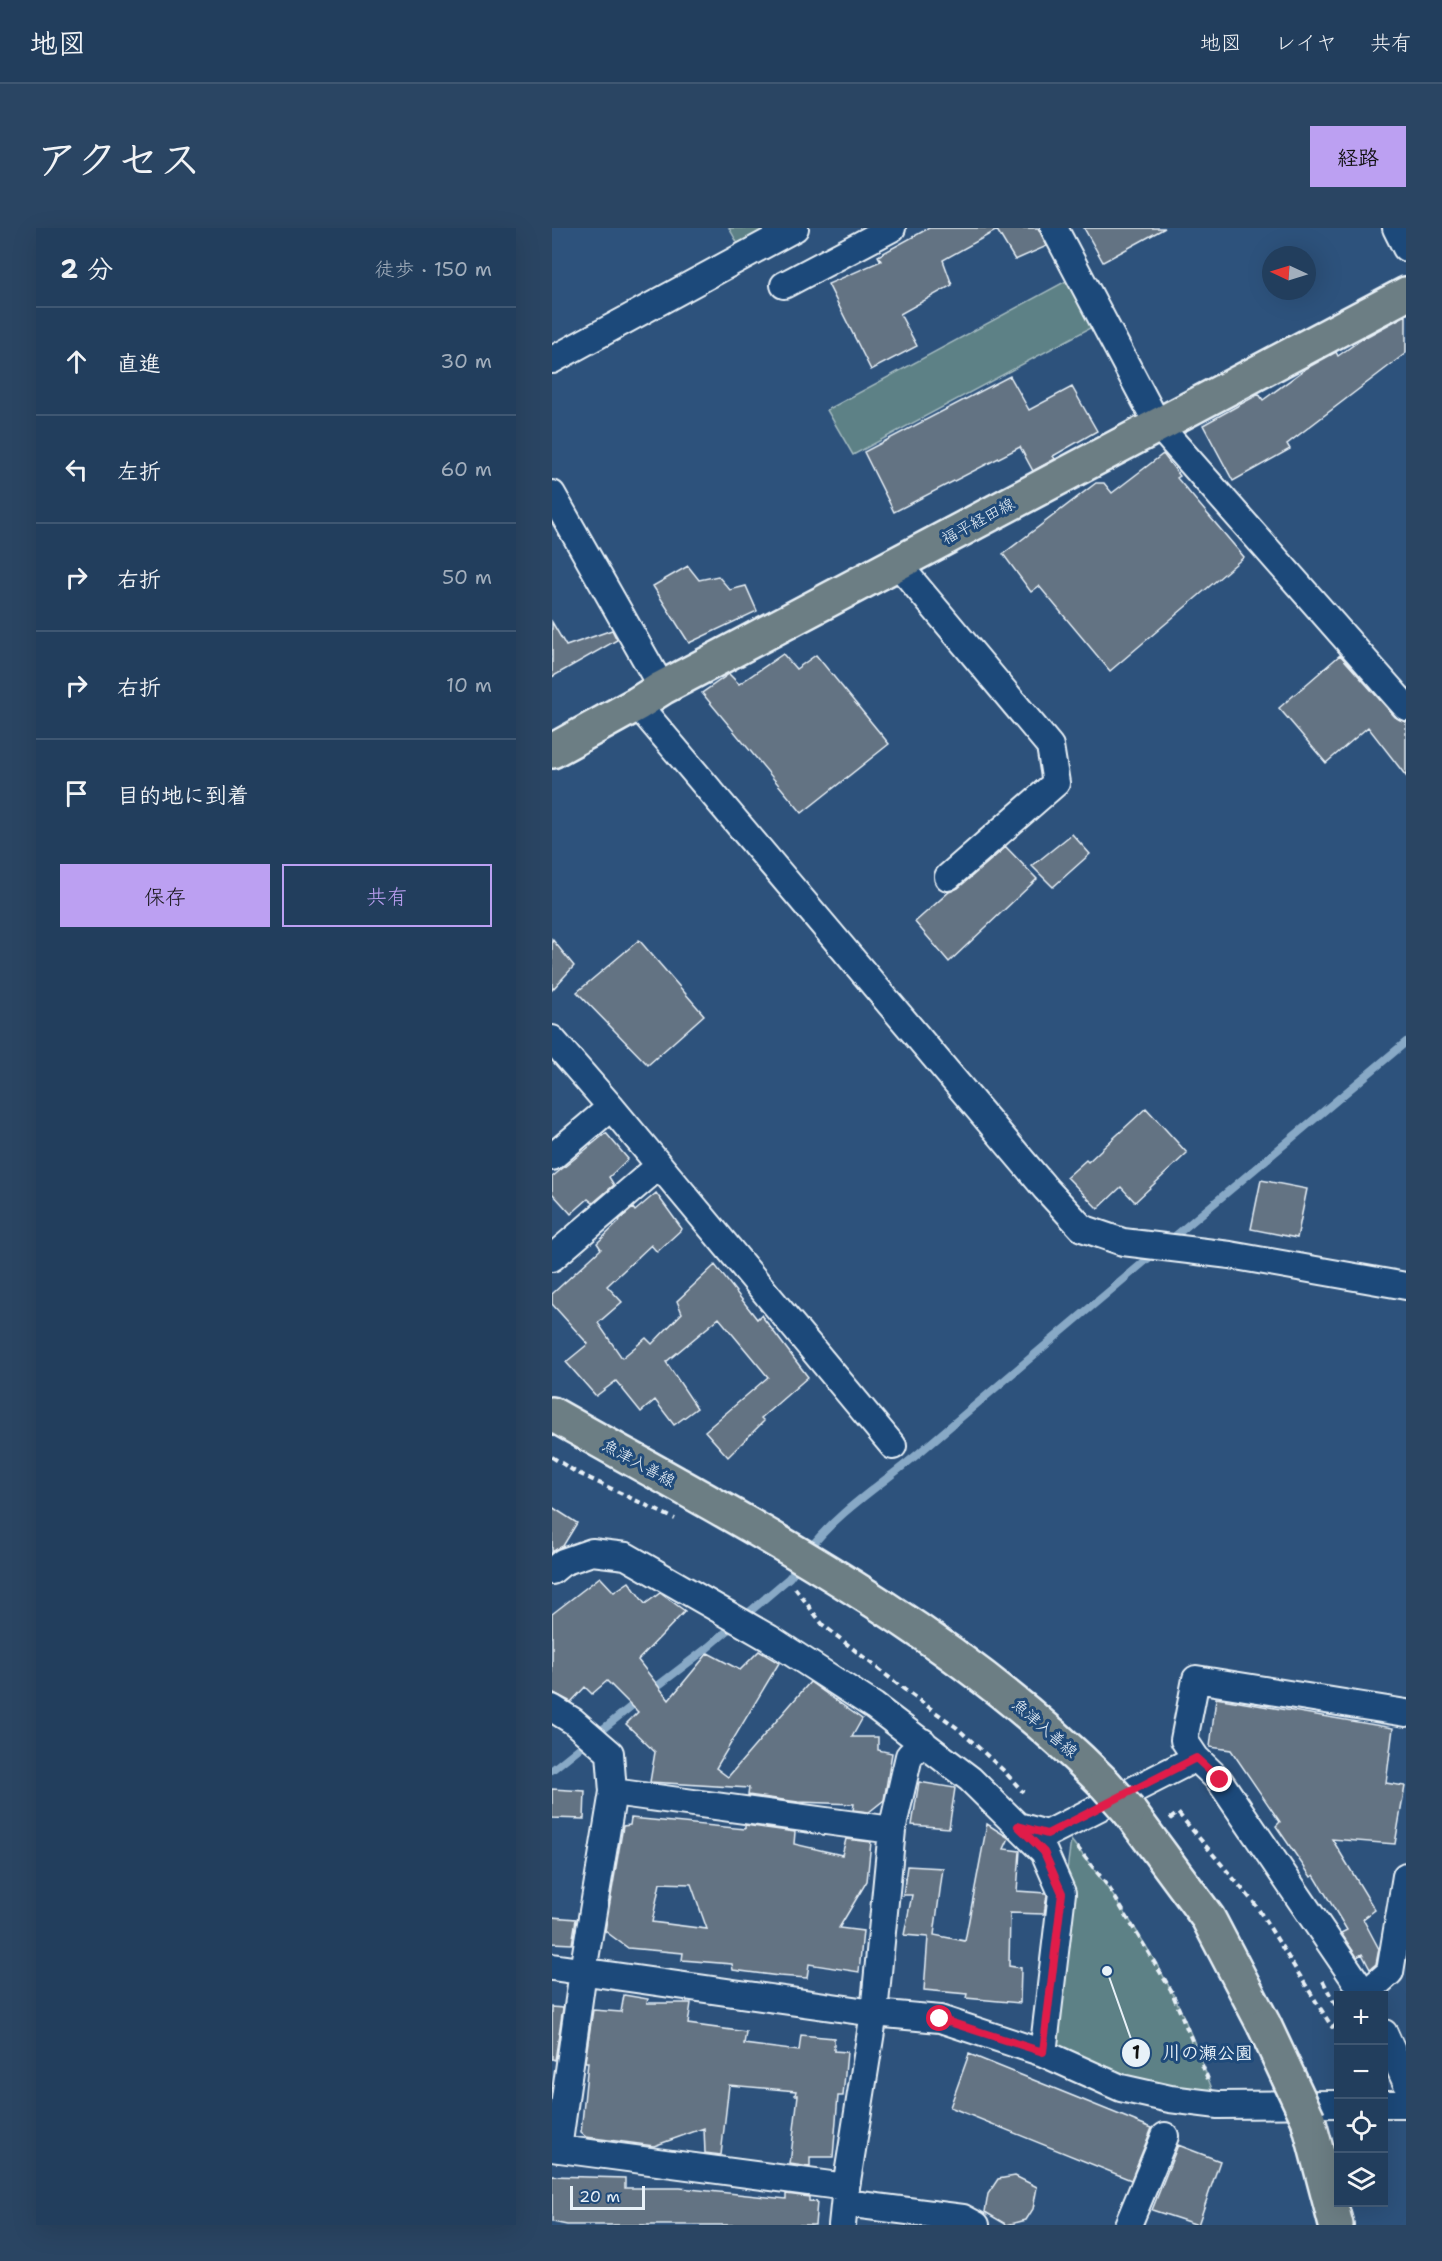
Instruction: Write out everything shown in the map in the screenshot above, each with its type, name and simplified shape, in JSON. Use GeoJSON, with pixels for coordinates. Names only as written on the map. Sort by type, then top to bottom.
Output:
{"type":"FeatureCollection","features":[{"type":"Feature","properties":{"kind":"main road","name":"福平経田線"},"geometry":{"type":"LineString","coordinates":[[552,752],[649,696],[1406,294]]}},
{"type":"Feature","properties":{"kind":"main road","name":"魚津入善線"},"geometry":{"type":"LineString","coordinates":[[552,1414],[768,1536],[944,1648],[1037,1719],[1105,1784],[1129,1811],[1208,1918],[1264,2025],[1308,2119],[1336,2225]]}},
{"type":"Feature","properties":{"kind":"street"},"geometry":{"type":"LineString","coordinates":[[552,360],[795,228]]}},
{"type":"Feature","properties":{"kind":"street"},"geometry":{"type":"LineString","coordinates":[[784,285],[892,228]]}},
{"type":"Feature","properties":{"kind":"street"},"geometry":{"type":"LineString","coordinates":[[1054,228],[1158,425],[1406,707]]}},
{"type":"Feature","properties":{"kind":"street"},"geometry":{"type":"LineString","coordinates":[[1395,228],[1406,248]]}},
{"type":"Feature","properties":{"kind":"street"},"geometry":{"type":"LineString","coordinates":[[552,494],[649,696],[1046,1189],[1083,1228],[1122,1242],[1230,1255],[1406,1286]]}},
{"type":"Feature","properties":{"kind":"street"},"geometry":{"type":"LineString","coordinates":[[897,563],[1050,746],[1056,783],[948,877]]}},
{"type":"Feature","properties":{"kind":"street"},"geometry":{"type":"LineString","coordinates":[[552,1039],[612,1107],[893,1446]]}},
{"type":"Feature","properties":{"kind":"street"},"geometry":{"type":"LineString","coordinates":[[552,1157],[612,1107]]}},
{"type":"Feature","properties":{"kind":"street"},"geometry":{"type":"LineString","coordinates":[[552,1258],[659,1166]]}},
{"type":"Feature","properties":{"kind":"street"},"geometry":{"type":"LineString","coordinates":[[552,1571],[563,1562],[592,1552],[626,1556],[769,1638],[874,1706],[970,1779],[1018,1826],[1044,1852],[1062,1893],[1043,2052]]}},
{"type":"Feature","properties":{"kind":"street"},"geometry":{"type":"LineString","coordinates":[[1363,1991],[1220,1780],[1196,1758],[1184,1740],[1196,1679],[1406,1713]]}},
{"type":"Feature","properties":{"kind":"street"},"geometry":{"type":"LineString","coordinates":[[552,1708],[573,1721],[610,1753],[613,1792],[555,2149],[844,2205],[963,2218],[976,2225]]}},
{"type":"Feature","properties":{"kind":"street"},"geometry":{"type":"LineString","coordinates":[[844,2205],[874,2013],[892,1830],[909,1755],[923,1742]]}},
{"type":"Feature","properties":{"kind":"street"},"geometry":{"type":"LineString","coordinates":[[1018,1826],[1047,1834],[1196,1758]]}},
{"type":"Feature","properties":{"kind":"street"},"geometry":{"type":"LineString","coordinates":[[613,1792],[892,1830]]}},
{"type":"Feature","properties":{"kind":"street"},"geometry":{"type":"LineString","coordinates":[[1370,1991],[1390,1972],[1406,1876]]}},
{"type":"Feature","properties":{"kind":"street"},"geometry":{"type":"LineString","coordinates":[[552,1967],[874,2013],[940,2019],[1043,2052],[1121,2088],[1170,2099],[1218,2105],[1334,2104]]}},
{"type":"Feature","properties":{"kind":"street"},"geometry":{"type":"LineString","coordinates":[[1388,2044],[1406,2082]]}},
{"type":"Feature","properties":{"kind":"street"},"geometry":{"type":"LineString","coordinates":[[1388,2104],[1406,2104]]}},
{"type":"Feature","properties":{"kind":"street"},"geometry":{"type":"LineString","coordinates":[[1128,2225],[1165,2136]]}},
{"type":"Feature","properties":{"kind":"path"},"geometry":{"type":"LineString","coordinates":[[552,1457],[574,1471],[676,1520]]}},
{"type":"Feature","properties":{"kind":"path"},"geometry":{"type":"LineString","coordinates":[[805,1601],[823,1624],[905,1690],[957,1727],[1003,1770],[1032,1802],[1018,1826]]}},
{"type":"Feature","properties":{"kind":"path"},"geometry":{"type":"LineString","coordinates":[[1165,1823],[1178,1813],[1255,1904],[1332,2027],[1334,2026]]}},
{"type":"Feature","properties":{"kind":"path"},"geometry":{"type":"LineString","coordinates":[[1047,1834],[1070,1838],[1108,1886],[1171,1990],[1218,2105]]}},
{"type":"Feature","properties":{"kind":"green space"},"geometry":{"type":"Polygon","coordinates":[[[729,228],[781,228],[741,249],[729,228]]]}},
{"type":"Feature","properties":{"kind":"green space"},"geometry":{"type":"Polygon","coordinates":[[[1068,280],[1092,327],[853,455],[827,410],[1068,280]]]}},
{"type":"Feature","properties":{"kind":"green space"},"geometry":{"type":"Polygon","coordinates":[[[1071,1840],[1125,1913],[1160,1970],[1184,2018],[1218,2105],[1043,2053],[1071,1840]]]}},
{"type":"Feature","properties":{"kind":"building"},"geometry":{"type":"Polygon","coordinates":[[[929,228],[1038,228],[1047,246],[1015,260],[997,230],[943,260],[952,285],[900,314],[917,346],[871,370],[828,284],[881,261],[878,256],[929,228]]]}},
{"type":"Feature","properties":{"kind":"building"},"geometry":{"type":"Polygon","coordinates":[[[1084,228],[1165,228],[1103,262],[1084,228]]]}},
{"type":"Feature","properties":{"kind":"building"},"geometry":{"type":"Polygon","coordinates":[[[1406,315],[1406,353],[1287,444],[1290,449],[1233,481],[1203,425],[1259,394],[1263,400],[1307,368],[1336,352],[1338,356],[1362,339],[1406,315]]]}},
{"type":"Feature","properties":{"kind":"building"},"geometry":{"type":"Polygon","coordinates":[[[1010,376],[1029,410],[1072,387],[1097,431],[1053,456],[1055,459],[1033,471],[1020,447],[894,512],[864,452],[1010,376]]]}},
{"type":"Feature","properties":{"kind":"building"},"geometry":{"type":"Polygon","coordinates":[[[1163,454],[1180,476],[1177,478],[1244,557],[1110,671],[1039,586],[1031,592],[1003,554],[1096,483],[1104,483],[1112,493],[1163,454]]]}},
{"type":"Feature","properties":{"kind":"building"},"geometry":{"type":"Polygon","coordinates":[[[688,566],[699,580],[718,576],[730,590],[746,586],[757,611],[689,643],[653,586],[688,566]]]}},
{"type":"Feature","properties":{"kind":"building"},"geometry":{"type":"Polygon","coordinates":[[[552,622],[566,646],[612,630],[617,640],[552,677],[552,622]]]}},
{"type":"Feature","properties":{"kind":"building"},"geometry":{"type":"Polygon","coordinates":[[[783,654],[796,669],[816,655],[889,744],[802,813],[702,693],[729,674],[739,684],[783,654]]]}},
{"type":"Feature","properties":{"kind":"building"},"geometry":{"type":"Polygon","coordinates":[[[1340,655],[1395,717],[1406,722],[1406,776],[1368,727],[1326,763],[1279,708],[1340,655]]]}},
{"type":"Feature","properties":{"kind":"building"},"geometry":{"type":"Polygon","coordinates":[[[1072,834],[1090,854],[1053,887],[1032,866],[1072,834]]]}},
{"type":"Feature","properties":{"kind":"building"},"geometry":{"type":"Polygon","coordinates":[[[1006,847],[1037,879],[949,962],[915,922],[1006,847]]]}},
{"type":"Feature","properties":{"kind":"building"},"geometry":{"type":"Polygon","coordinates":[[[552,939],[574,966],[552,990],[552,939]]]}},
{"type":"Feature","properties":{"kind":"building"},"geometry":{"type":"Polygon","coordinates":[[[639,940],[704,1015],[648,1065],[577,992],[639,940]]]}},
{"type":"Feature","properties":{"kind":"building"},"geometry":{"type":"Polygon","coordinates":[[[1146,1108],[1187,1153],[1135,1202],[1121,1187],[1098,1209],[1067,1177],[1086,1160],[1088,1162],[1146,1108]]]}},
{"type":"Feature","properties":{"kind":"building"},"geometry":{"type":"Polygon","coordinates":[[[606,1133],[628,1159],[609,1177],[614,1185],[593,1203],[588,1199],[571,1214],[552,1193],[552,1177],[606,1133]]]}},
{"type":"Feature","properties":{"kind":"building"},"geometry":{"type":"Polygon","coordinates":[[[1261,1180],[1307,1189],[1297,1238],[1251,1229],[1261,1180]]]}},
{"type":"Feature","properties":{"kind":"building"},"geometry":{"type":"Polygon","coordinates":[[[656,1193],[682,1229],[657,1252],[651,1245],[607,1286],[622,1302],[598,1323],[622,1358],[646,1338],[652,1344],[682,1313],[677,1301],[715,1265],[757,1319],[761,1315],[808,1377],[761,1418],[764,1421],[728,1457],[705,1431],[768,1377],[719,1318],[666,1362],[697,1408],[674,1425],[655,1400],[641,1412],[616,1381],[596,1396],[566,1362],[588,1344],[552,1304],[552,1294],[601,1249],[597,1243],[619,1220],[633,1208],[635,1211],[656,1193]]]}},
{"type":"Feature","properties":{"kind":"building"},"geometry":{"type":"Polygon","coordinates":[[[552,1507],[577,1523],[563,1546],[552,1552],[552,1507]]]}},
{"type":"Feature","properties":{"kind":"building"},"geometry":{"type":"Polygon","coordinates":[[[600,1577],[614,1592],[629,1582],[645,1604],[660,1593],[685,1611],[638,1660],[669,1700],[708,1653],[740,1670],[759,1651],[779,1663],[716,1768],[728,1777],[810,1682],[862,1719],[852,1737],[878,1737],[878,1750],[892,1753],[884,1800],[869,1812],[853,1810],[854,1804],[798,1802],[748,1795],[749,1788],[650,1782],[655,1752],[626,1724],[638,1712],[607,1681],[592,1694],[585,1687],[571,1702],[552,1692],[552,1614],[600,1577]]]}},
{"type":"Feature","properties":{"kind":"building"},"geometry":{"type":"Polygon","coordinates":[[[1216,1698],[1393,1728],[1386,1783],[1405,1786],[1395,1844],[1332,1839],[1375,1910],[1363,1919],[1379,1949],[1376,1964],[1370,1969],[1362,1954],[1357,1957],[1341,1933],[1347,1930],[1314,1875],[1311,1877],[1276,1826],[1280,1822],[1231,1750],[1210,1747],[1216,1698]]]}},
{"type":"Feature","properties":{"kind":"building"},"geometry":{"type":"Polygon","coordinates":[[[919,1782],[955,1788],[949,1828],[912,1825],[919,1782]]]}},
{"type":"Feature","properties":{"kind":"building"},"geometry":{"type":"Polygon","coordinates":[[[552,1789],[585,1791],[584,1819],[552,1818],[552,1789]]]}},
{"type":"Feature","properties":{"kind":"building"},"geometry":{"type":"Polygon","coordinates":[[[631,1818],[745,1829],[745,1825],[795,1832],[794,1844],[842,1855],[846,1839],[871,1842],[867,1881],[839,1928],[863,1931],[859,1972],[809,1964],[807,1978],[779,1976],[733,1970],[732,1964],[682,1960],[683,1953],[628,1948],[605,1931],[623,1826],[630,1825],[631,1818]],[[660,1883],[652,1922],[707,1929],[691,1884],[660,1883]]]}},
{"type":"Feature","properties":{"kind":"building"},"geometry":{"type":"Polygon","coordinates":[[[987,1824],[1009,1838],[1004,1849],[1020,1851],[1017,1891],[1046,1893],[1047,1895],[1044,1914],[1010,1913],[1009,1966],[1021,1968],[1020,2003],[966,1998],[967,1994],[924,1990],[928,1937],[904,1935],[912,1895],[903,1895],[907,1866],[943,1868],[934,1935],[965,1941],[987,1824]]]}},
{"type":"Feature","properties":{"kind":"building"},"geometry":{"type":"Polygon","coordinates":[[[552,1917],[576,1919],[572,1944],[552,1943],[552,1917]]]}},
{"type":"Feature","properties":{"kind":"building"},"geometry":{"type":"Polygon","coordinates":[[[624,1995],[648,1999],[647,2003],[691,2003],[688,2024],[746,2032],[744,2044],[799,2051],[801,2035],[834,2038],[834,2051],[847,2052],[843,2096],[838,2096],[833,2157],[810,2157],[810,2167],[790,2164],[798,2095],[795,2095],[796,2091],[729,2085],[721,2155],[705,2153],[704,2128],[654,2146],[586,2137],[581,2133],[588,2062],[585,2062],[593,2010],[621,2012],[624,1995]]]}},
{"type":"Feature","properties":{"kind":"building"},"geometry":{"type":"Polygon","coordinates":[[[552,2007],[563,2008],[555,2060],[552,2059],[552,2007]]]}},
{"type":"Feature","properties":{"kind":"building"},"geometry":{"type":"Polygon","coordinates":[[[969,2054],[1152,2128],[1131,2180],[950,2107],[969,2054]]]}},
{"type":"Feature","properties":{"kind":"building"},"geometry":{"type":"Polygon","coordinates":[[[1178,2145],[1220,2161],[1198,2225],[1152,2210],[1178,2145]]]}},
{"type":"Feature","properties":{"kind":"building"},"geometry":{"type":"Polygon","coordinates":[[[552,2176],[625,2178],[625,2188],[680,2188],[786,2199],[786,2194],[809,2197],[809,2201],[817,2202],[815,2225],[567,2225],[552,2222],[552,2176]]]}},
{"type":"Feature","properties":{"kind":"building"},"geometry":{"type":"Polygon","coordinates":[[[1015,2176],[1037,2187],[1033,2209],[1026,2220],[1007,2225],[985,2212],[988,2194],[998,2179],[1015,2176]]]}},
{"type":"Feature","properties":{"kind":"waterway"},"geometry":{"type":"LineString","coordinates":[[1168,1242],[1406,1042]]}},
{"type":"Feature","properties":{"kind":"waterway"},"geometry":{"type":"LineString","coordinates":[[807,1552],[846,1511],[919,1453],[1157,1251]]}},
{"type":"Feature","properties":{"kind":"waterway"},"geometry":{"type":"LineString","coordinates":[[651,1691],[706,1649],[789,1578],[799,1565]]}},
{"type":"Feature","properties":{"kind":"waterway"},"geometry":{"type":"LineString","coordinates":[[552,1770],[639,1700]]}},
{"type":"Feature","properties":{"kind":"place","name":"川の瀬公園"},"geometry":{"type":"Point","coordinates":[1107,1971]}},
{"type":"Feature","properties":{"kind":"route"},"geometry":{"type":"LineString","coordinates":[[940,2019],[1043,2052],[1062,1893],[1044,1852],[1018,1826],[1047,1834],[1196,1758],[1220,1780]]}}]}
